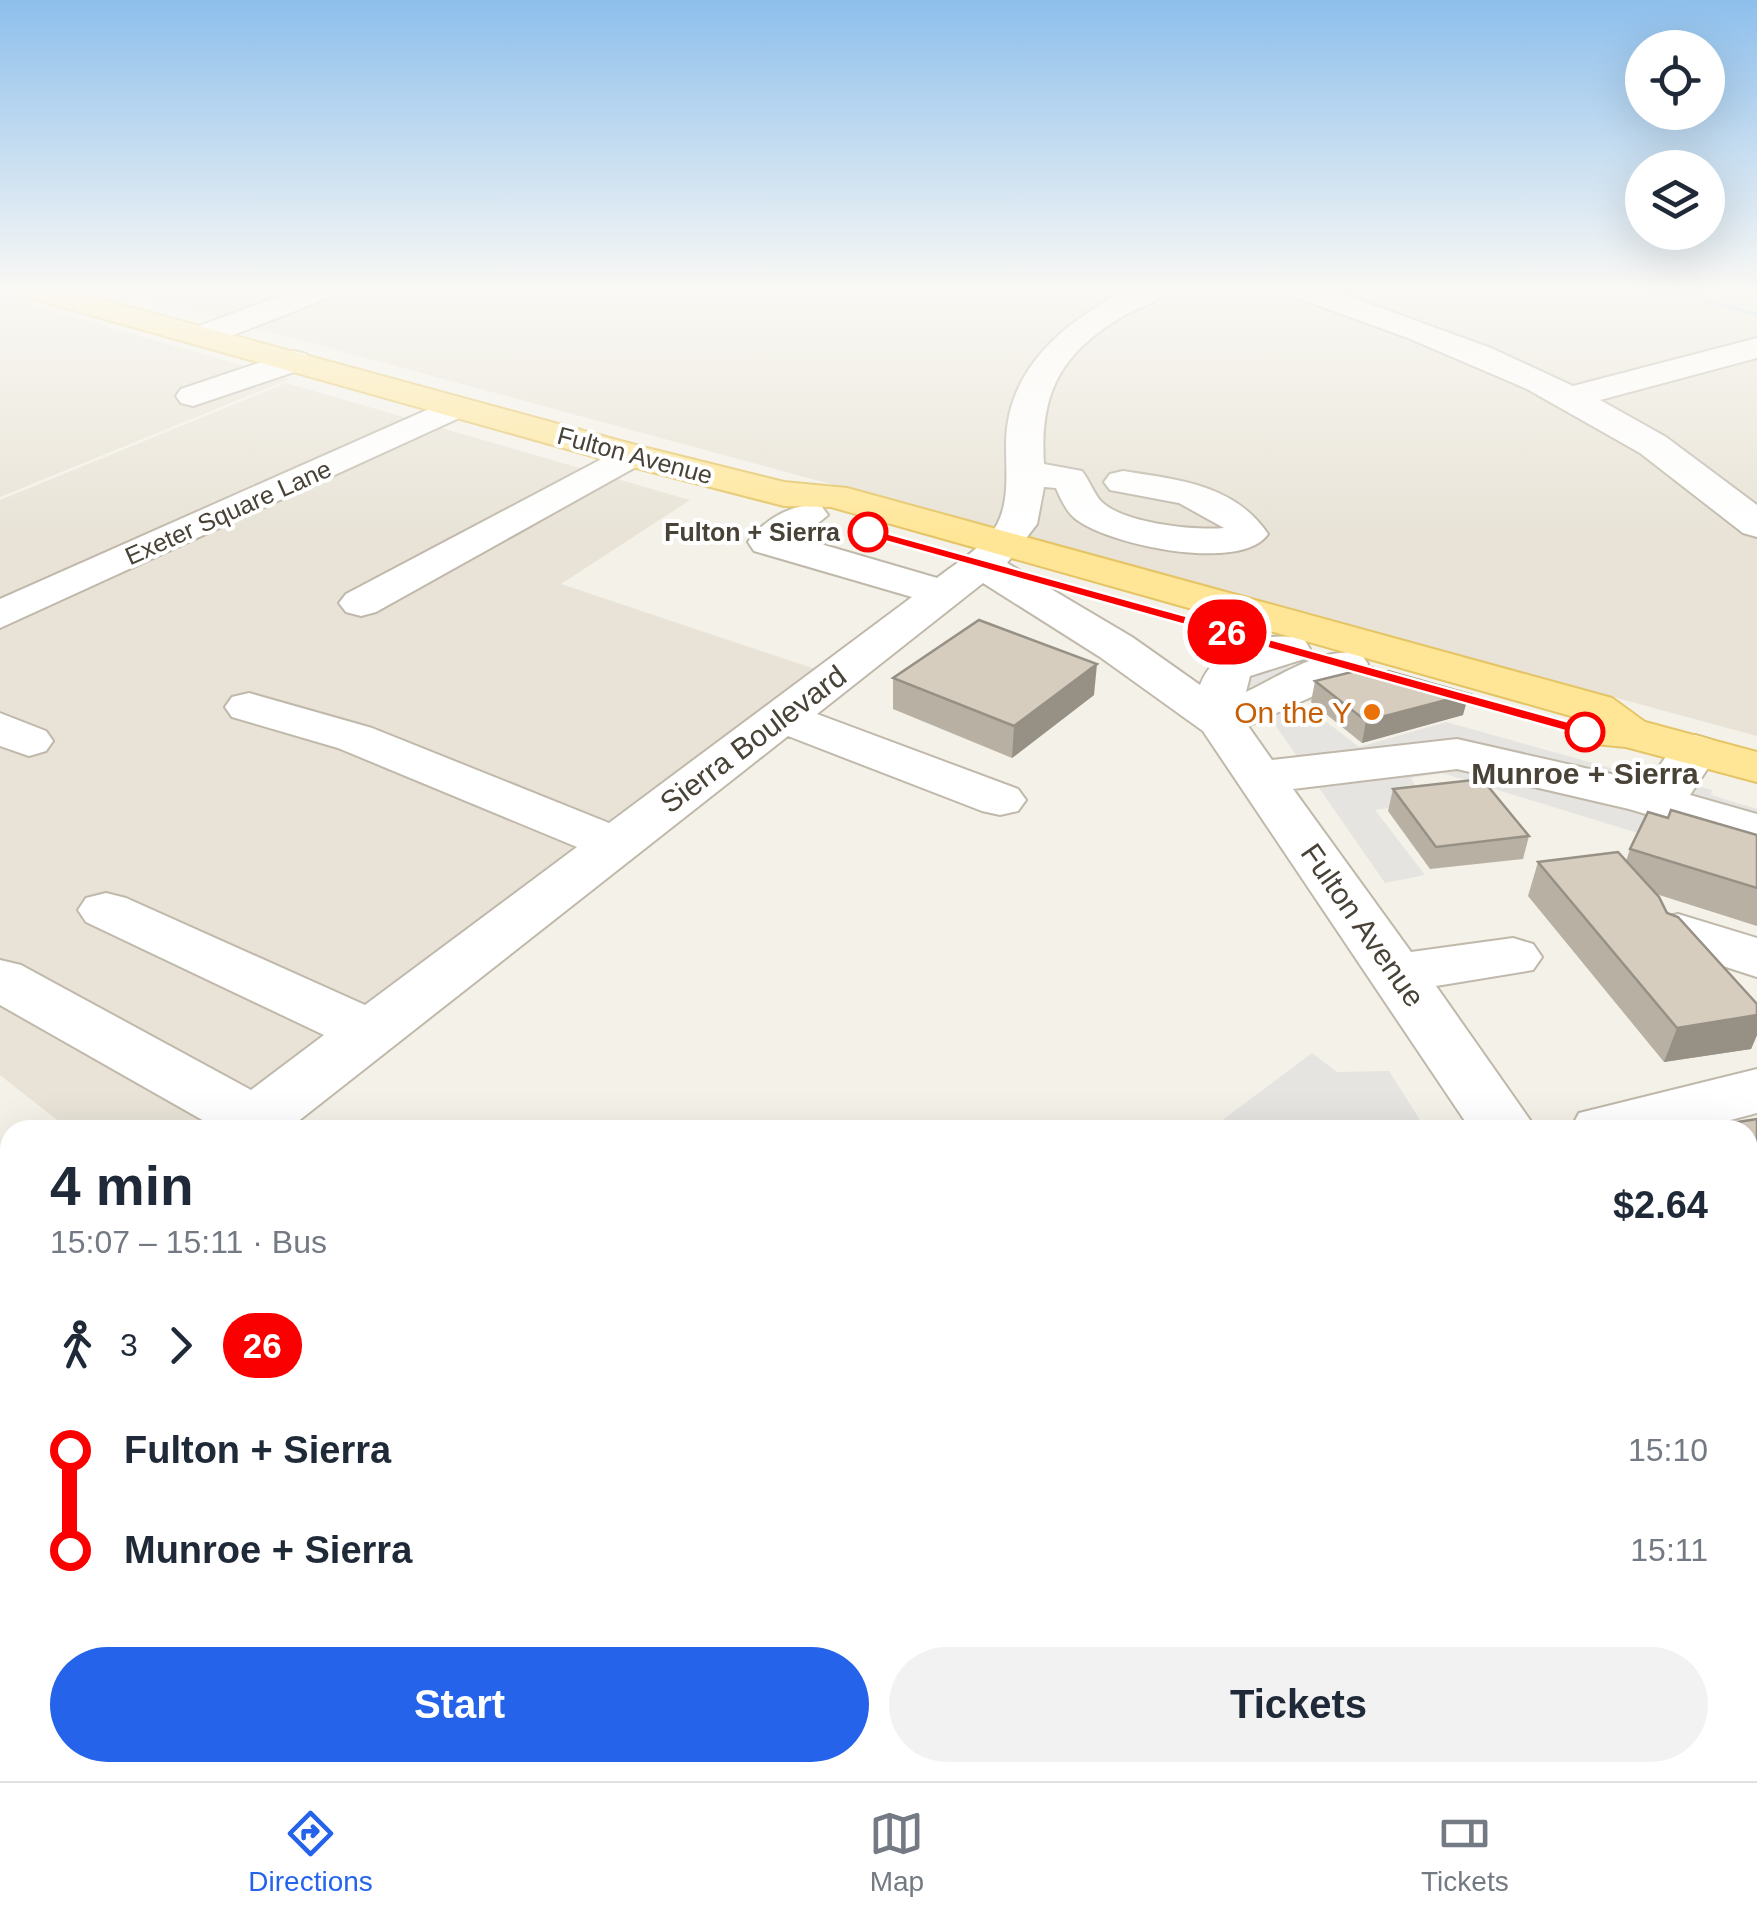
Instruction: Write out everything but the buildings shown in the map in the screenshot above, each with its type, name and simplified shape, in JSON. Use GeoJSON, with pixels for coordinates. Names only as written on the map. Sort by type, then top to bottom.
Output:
{"type":"FeatureCollection","features":[{"type":"Feature","properties":{"kind":"main road","name":"Fulton Avenue"},"geometry":{"type":"LineString","coordinates":[[326,370],[796,505],[832,496],[975,566]]}},
{"type":"Feature","properties":{"kind":"main road"},"geometry":{"type":"LineString","coordinates":[[975,566],[1288,648],[1585,732],[1628,732],[1757,767]]}},
{"type":"Feature","properties":{"kind":"main road"},"geometry":{"type":"LineString","coordinates":[[975,566],[1595,708],[1628,732]]}},
{"type":"Feature","properties":{"kind":"street"},"geometry":{"type":"LineString","coordinates":[[194,396],[268,370]]}},
{"type":"Feature","properties":{"kind":"street","name":"Sierra Boulevard"},"geometry":{"type":"LineString","coordinates":[[256,1120],[782,717],[975,566],[1016,528],[1026,497],[1025,422],[1043,370]]}},
{"type":"Feature","properties":{"kind":"street"},"geometry":{"type":"LineString","coordinates":[[1513,370],[1571,396],[1668,453],[1757,525]]}},
{"type":"Feature","properties":{"kind":"street"},"geometry":{"type":"LineString","coordinates":[[1571,396],[1671,370]]}},
{"type":"Feature","properties":{"kind":"street","name":"Exeter Square Lane"},"geometry":{"type":"LineString","coordinates":[[323,468],[456,407]]}},
{"type":"Feature","properties":{"kind":"street"},"geometry":{"type":"LineString","coordinates":[[361,603],[630,455]]}},
{"type":"Feature","properties":{"kind":"street"},"geometry":{"type":"LineString","coordinates":[[11,610],[117,602],[177,575],[193,497],[243,474],[323,468],[336,500],[266,532],[187,530]]}},
{"type":"Feature","properties":{"kind":"street"},"geometry":{"type":"LineString","coordinates":[[1026,473],[1099,480]]}},
{"type":"Feature","properties":{"kind":"street"},"geometry":{"type":"LineString","coordinates":[[796,505],[768,542],[975,566]]}},
{"type":"Feature","properties":{"kind":"street","name":"Fulton Avenue"},"geometry":{"type":"LineString","coordinates":[[975,566],[1116,647],[1242,712],[1275,759],[1396,973],[1498,1120]]}},
{"type":"Feature","properties":{"kind":"street"},"geometry":{"type":"LineString","coordinates":[[1288,648],[1242,658],[1227,669],[1221,683],[1242,712],[1344,664]]}},
{"type":"Feature","properties":{"kind":"street"},"geometry":{"type":"LineString","coordinates":[[249,708],[355,738],[616,844]]}},
{"type":"Feature","properties":{"kind":"street"},"geometry":{"type":"LineString","coordinates":[[782,717],[1000,800]]}},
{"type":"Feature","properties":{"kind":"street"},"geometry":{"type":"LineString","coordinates":[[1643,796],[1668,790],[1695,750]]}},
{"type":"Feature","properties":{"kind":"street"},"geometry":{"type":"LineString","coordinates":[[1275,759],[1334,772],[1457,754],[1643,796],[1757,831]]}},
{"type":"Feature","properties":{"kind":"street"},"geometry":{"type":"LineString","coordinates":[[106,910],[370,1032]]}},
{"type":"Feature","properties":{"kind":"street"},"geometry":{"type":"LineString","coordinates":[[1678,932],[1757,958]]}},
{"type":"Feature","properties":{"kind":"street"},"geometry":{"type":"LineString","coordinates":[[1396,973],[1514,957]]}},
{"type":"Feature","properties":{"kind":"street"},"geometry":{"type":"LineString","coordinates":[[0,979],[240,1120]]}},
{"type":"Feature","properties":{"kind":"street"},"geometry":{"type":"LineString","coordinates":[[1642,1120],[1757,1091]]}},
{"type":"Feature","properties":{"kind":"shaded area"},"geometry":{"type":"Polygon","coordinates":[[[0,370],[259,370],[290,379],[0,497],[0,370]]]}},
{"type":"Feature","properties":{"kind":"shaded area"},"geometry":{"type":"Polygon","coordinates":[[[411,370],[1757,370],[1757,736],[411,370]]]}},
{"type":"Feature","properties":{"kind":"shaded area"},"geometry":{"type":"Polygon","coordinates":[[[286,383],[690,500],[561,584],[815,669],[209,1120],[57,1120],[0,1075],[0,500],[286,383]]]}},
{"type":"Feature","properties":{"kind":"shaded area"},"geometry":{"type":"Polygon","coordinates":[[[1281,665],[1369,685],[1302,703],[1359,747],[1446,722],[1650,779],[1654,774],[1712,790],[1711,795],[1757,809],[1757,839],[1664,841],[1442,773],[1411,778],[1425,803],[1375,810],[1425,875],[1385,883],[1253,693],[1246,693],[1243,685],[1247,677],[1281,665]]]}},
{"type":"Feature","properties":{"kind":"shaded area"},"geometry":{"type":"Polygon","coordinates":[[[1312,1053],[1337,1072],[1389,1071],[1420,1120],[1222,1120],[1312,1053]]]}},
{"type":"Feature","properties":{"kind":"bus line","name":"26"},"geometry":{"type":"LineString","coordinates":[[868,532],[1585,732]]}},
{"type":"Feature","properties":{"kind":"place","name":"Fulton + Sierra"},"geometry":{"type":"Point","coordinates":[868,532]}},
{"type":"Feature","properties":{"kind":"place","name":"On the Y"},"geometry":{"type":"Point","coordinates":[1372,712]}},
{"type":"Feature","properties":{"kind":"place","name":"Munroe + Sierra"},"geometry":{"type":"Point","coordinates":[1585,732]}}]}
